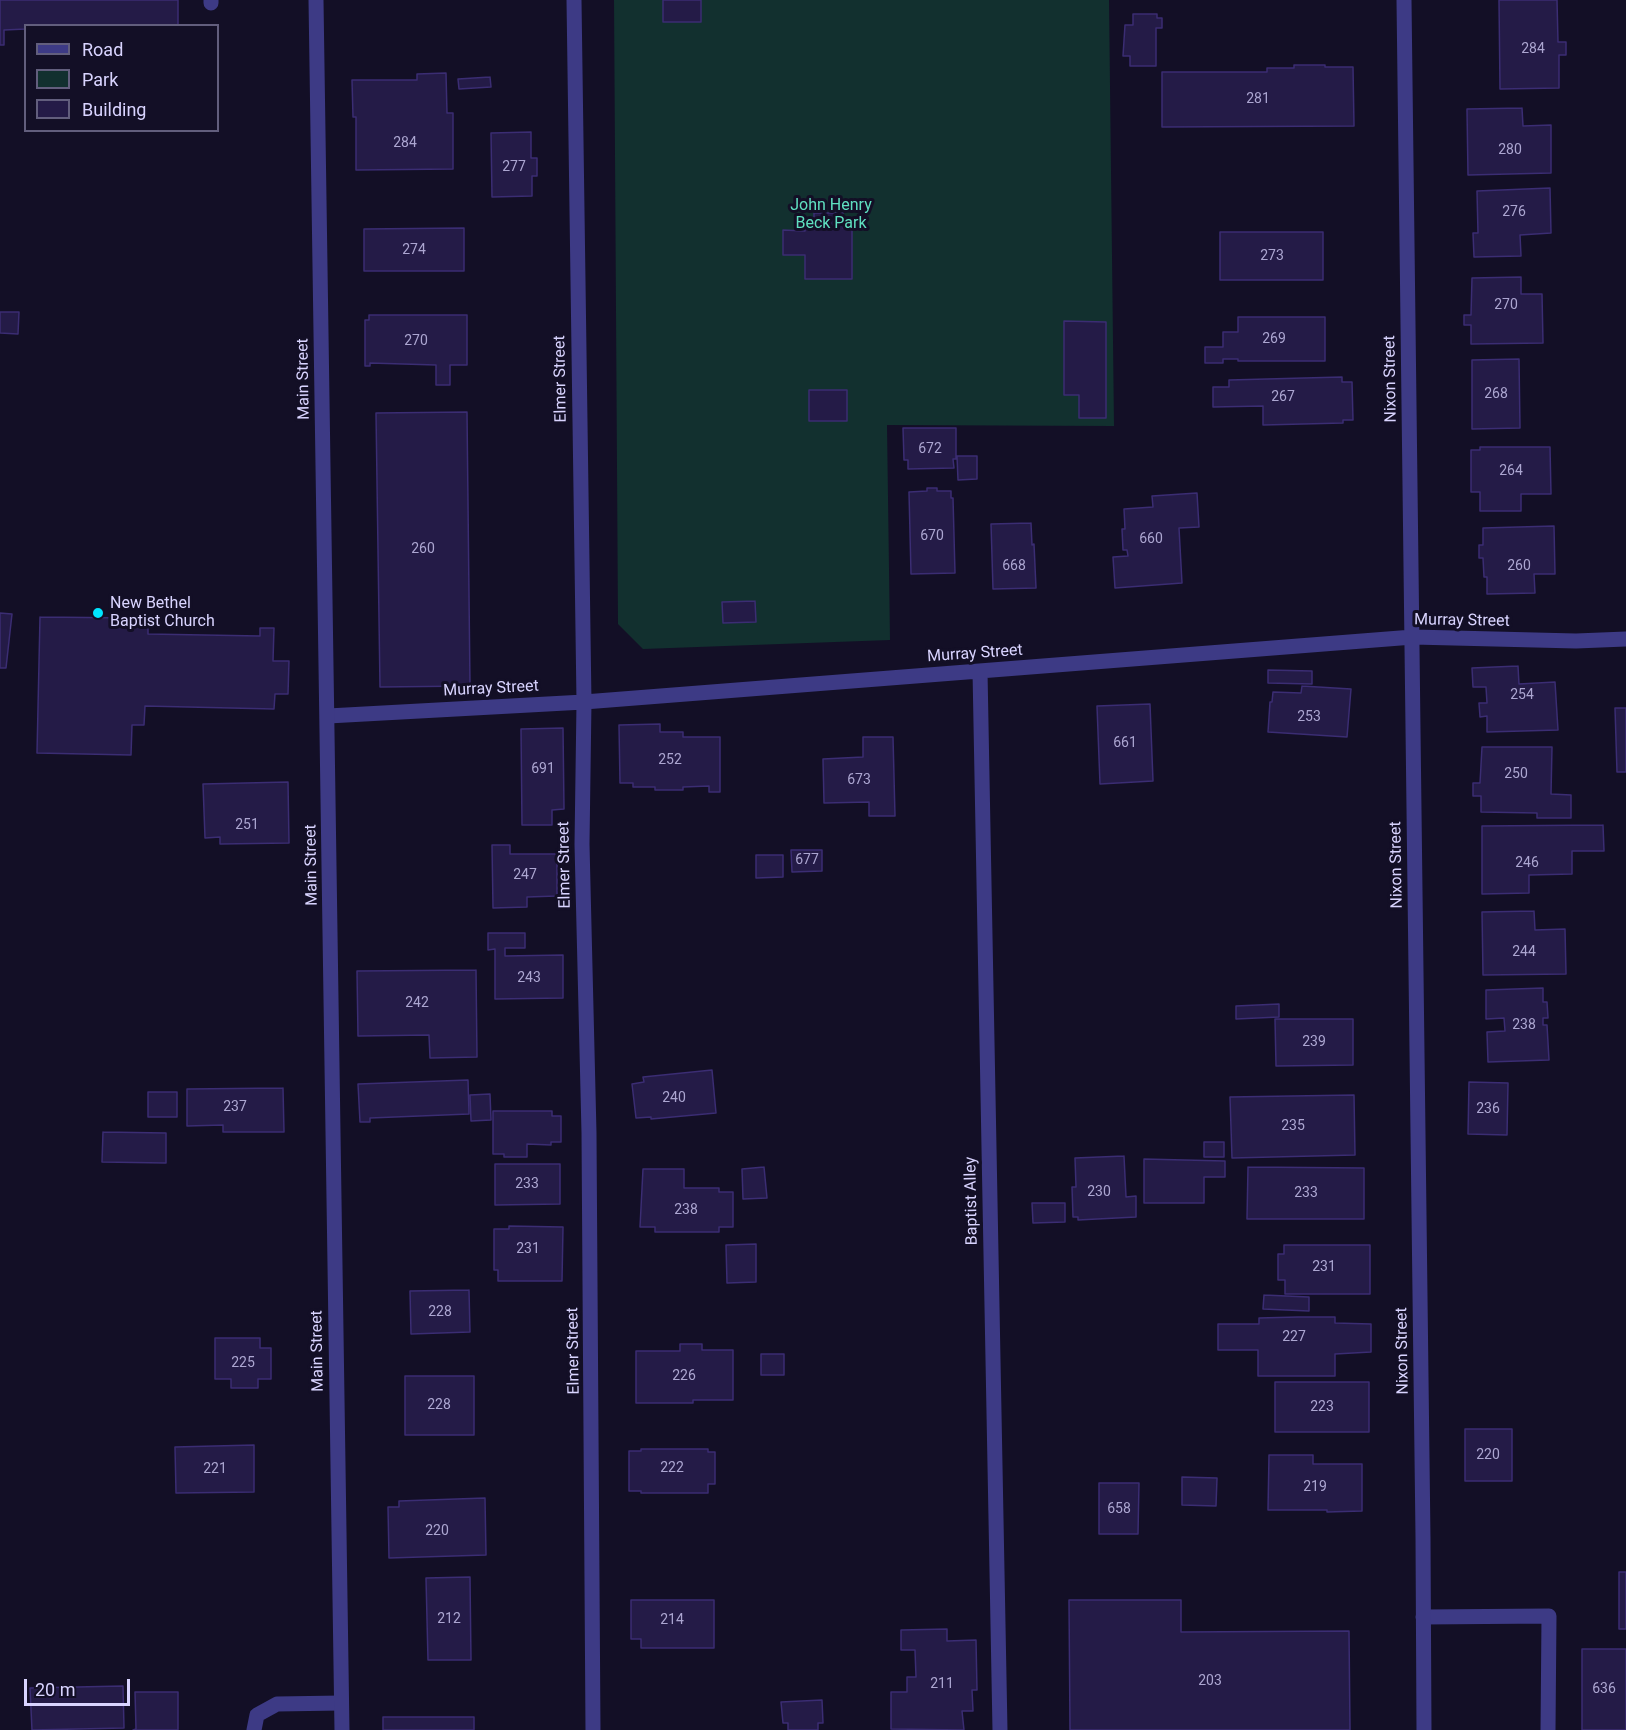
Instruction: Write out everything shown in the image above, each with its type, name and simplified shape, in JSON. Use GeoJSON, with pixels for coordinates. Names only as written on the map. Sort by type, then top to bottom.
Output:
{"type":"FeatureCollection","features":[{"type":"Feature","properties":{"kind":"street","name":"Main Street"},"geometry":{"type":"LineString","coordinates":[[316,0],[342,1730]]}},
{"type":"Feature","properties":{"kind":"street","name":"Elmer Street"},"geometry":{"type":"LineString","coordinates":[[574,0],[584,702],[582,844],[590,1168],[593,1730]]}},
{"type":"Feature","properties":{"kind":"street","name":"Nixon Street"},"geometry":{"type":"LineString","coordinates":[[1404,0],[1424,1730]]}},
{"type":"Feature","properties":{"kind":"street","name":"Murray Street"},"geometry":{"type":"LineString","coordinates":[[328,716],[584,702],[1413,637],[1576,641],[1626,639]]}},
{"type":"Feature","properties":{"kind":"street","name":"Baptist Alley"},"geometry":{"type":"LineString","coordinates":[[980,671],[1000,1730]]}},
{"type":"Feature","properties":{"kind":"street"},"geometry":{"type":"LineString","coordinates":[[1423,1617],[1549,1616],[1548,1730]]}},
{"type":"Feature","properties":{"kind":"street"},"geometry":{"type":"LineString","coordinates":[[254,1730],[257,1715],[277,1704],[341,1703]]}},
{"type":"Feature","properties":{"kind":"green space","name":"John Henry Beck Park"},"geometry":{"type":"Polygon","coordinates":[[[614,0],[1109,0],[1114,426],[887,425],[890,640],[643,649],[618,624],[614,0]]]}},
{"type":"Feature","properties":{"kind":"building"},"geometry":{"type":"Polygon","coordinates":[[[0,0],[178,0],[178,24],[24,24],[24,29],[4,30],[4,45],[0,45],[0,0]]]}},
{"type":"Feature","properties":{"kind":"building"},"geometry":{"type":"Polygon","coordinates":[[[663,0],[701,0],[701,22],[663,22],[663,0]]]}},
{"type":"Feature","properties":{"kind":"building"},"geometry":{"type":"Polygon","coordinates":[[[1499,0],[1557,0],[1558,42],[1566,42],[1566,55],[1559,55],[1559,88],[1500,89],[1499,0]]]}},
{"type":"Feature","properties":{"kind":"building"},"geometry":{"type":"Polygon","coordinates":[[[1133,14],[1157,14],[1157,18],[1162,18],[1162,28],[1156,28],[1156,66],[1130,66],[1130,56],[1123,56],[1125,25],[1133,25],[1133,14]]]}},
{"type":"Feature","properties":{"kind":"building"},"geometry":{"type":"Polygon","coordinates":[[[1294,65],[1353,67],[1354,126],[1162,127],[1162,72],[1267,72],[1267,68],[1294,68],[1294,65]]]}},
{"type":"Feature","properties":{"kind":"building"},"geometry":{"type":"Polygon","coordinates":[[[446,73],[447,113],[453,113],[453,169],[356,170],[356,117],[353,117],[352,80],[417,80],[417,74],[446,73]]]}},
{"type":"Feature","properties":{"kind":"building"},"geometry":{"type":"Polygon","coordinates":[[[490,77],[491,87],[459,89],[458,79],[490,77]]]}},
{"type":"Feature","properties":{"kind":"building"},"geometry":{"type":"Polygon","coordinates":[[[1522,108],[1523,126],[1551,125],[1551,173],[1468,175],[1467,109],[1522,108]]]}},
{"type":"Feature","properties":{"kind":"building"},"geometry":{"type":"Polygon","coordinates":[[[531,132],[531,158],[537,158],[537,176],[532,176],[532,196],[492,197],[491,133],[531,132]]]}},
{"type":"Feature","properties":{"kind":"building"},"geometry":{"type":"Polygon","coordinates":[[[1550,188],[1551,233],[1520,235],[1521,256],[1474,257],[1473,233],[1478,233],[1477,191],[1550,188]]]}},
{"type":"Feature","properties":{"kind":"building"},"geometry":{"type":"Polygon","coordinates":[[[814,213],[843,213],[843,228],[852,228],[852,279],[805,279],[805,255],[783,255],[783,230],[805,231],[805,228],[814,228],[814,213]]]}},
{"type":"Feature","properties":{"kind":"building"},"geometry":{"type":"Polygon","coordinates":[[[464,228],[464,271],[364,271],[364,229],[464,228]]]}},
{"type":"Feature","properties":{"kind":"building"},"geometry":{"type":"Polygon","coordinates":[[[1220,232],[1323,232],[1323,280],[1220,280],[1220,232]]]}},
{"type":"Feature","properties":{"kind":"building"},"geometry":{"type":"Polygon","coordinates":[[[1521,277],[1521,294],[1542,294],[1543,343],[1471,344],[1471,325],[1464,325],[1464,315],[1471,315],[1472,278],[1521,277]]]}},
{"type":"Feature","properties":{"kind":"building"},"geometry":{"type":"Polygon","coordinates":[[[0,312],[19,312],[18,334],[0,333],[0,312]]]}},
{"type":"Feature","properties":{"kind":"building"},"geometry":{"type":"Polygon","coordinates":[[[369,315],[467,315],[467,365],[450,365],[450,385],[436,385],[436,365],[370,363],[370,366],[365,366],[365,320],[369,320],[369,315]]]}},
{"type":"Feature","properties":{"kind":"building"},"geometry":{"type":"Polygon","coordinates":[[[1238,317],[1325,317],[1325,361],[1223,359],[1223,363],[1205,363],[1205,347],[1223,347],[1223,332],[1238,332],[1238,317]]]}},
{"type":"Feature","properties":{"kind":"building"},"geometry":{"type":"Polygon","coordinates":[[[1064,321],[1106,322],[1106,418],[1079,418],[1079,395],[1064,395],[1064,321]]]}},
{"type":"Feature","properties":{"kind":"building"},"geometry":{"type":"Polygon","coordinates":[[[1519,359],[1520,428],[1472,429],[1472,360],[1519,359]]]}},
{"type":"Feature","properties":{"kind":"building"},"geometry":{"type":"Polygon","coordinates":[[[1342,377],[1342,382],[1352,382],[1353,420],[1343,420],[1343,423],[1263,425],[1263,406],[1213,407],[1213,387],[1229,387],[1229,380],[1342,377]]]}},
{"type":"Feature","properties":{"kind":"building"},"geometry":{"type":"Polygon","coordinates":[[[809,390],[847,390],[847,421],[809,421],[809,390]]]}},
{"type":"Feature","properties":{"kind":"building"},"geometry":{"type":"Polygon","coordinates":[[[467,412],[470,686],[380,687],[376,413],[467,412]]]}},
{"type":"Feature","properties":{"kind":"building"},"geometry":{"type":"Polygon","coordinates":[[[903,428],[956,428],[954,468],[908,469],[908,460],[904,460],[903,428]]]}},
{"type":"Feature","properties":{"kind":"building"},"geometry":{"type":"Polygon","coordinates":[[[1480,447],[1550,447],[1551,494],[1521,494],[1521,511],[1480,511],[1480,492],[1471,492],[1471,450],[1480,450],[1480,447]]]}},
{"type":"Feature","properties":{"kind":"building"},"geometry":{"type":"Polygon","coordinates":[[[957,456],[977,456],[977,479],[958,480],[957,456]]]}},
{"type":"Feature","properties":{"kind":"building"},"geometry":{"type":"Polygon","coordinates":[[[927,488],[951,491],[955,573],[911,574],[909,492],[927,491],[927,488]]]}},
{"type":"Feature","properties":{"kind":"building"},"geometry":{"type":"Polygon","coordinates":[[[1197,493],[1199,527],[1179,528],[1182,583],[1115,588],[1113,557],[1128,556],[1127,550],[1123,550],[1124,509],[1153,507],[1152,496],[1197,493]]]}},
{"type":"Feature","properties":{"kind":"building"},"geometry":{"type":"Polygon","coordinates":[[[1031,523],[1036,588],[993,589],[991,524],[1031,523]]]}},
{"type":"Feature","properties":{"kind":"building"},"geometry":{"type":"Polygon","coordinates":[[[1554,526],[1555,574],[1534,574],[1535,593],[1487,594],[1487,577],[1484,577],[1483,558],[1479,558],[1479,545],[1483,545],[1483,528],[1554,526]]]}},
{"type":"Feature","properties":{"kind":"building"},"geometry":{"type":"Polygon","coordinates":[[[755,601],[756,622],[723,623],[722,602],[755,601]]]}},
{"type":"Feature","properties":{"kind":"building"},"geometry":{"type":"Polygon","coordinates":[[[0,613],[12,614],[6,668],[0,668],[0,613]]]}},
{"type":"Feature","properties":{"kind":"building"},"geometry":{"type":"Polygon","coordinates":[[[40,617],[135,618],[135,624],[148,625],[148,634],[260,636],[260,628],[274,628],[273,661],[289,661],[288,694],[275,694],[274,709],[145,706],[144,725],[132,725],[131,755],[37,753],[40,617]]]}},
{"type":"Feature","properties":{"kind":"building"},"geometry":{"type":"Polygon","coordinates":[[[1518,666],[1519,684],[1555,682],[1558,730],[1487,732],[1487,716],[1480,717],[1479,703],[1487,703],[1486,687],[1473,687],[1472,668],[1518,666]]]}},
{"type":"Feature","properties":{"kind":"building"},"geometry":{"type":"Polygon","coordinates":[[[1268,670],[1312,671],[1312,684],[1268,683],[1268,670]]]}},
{"type":"Feature","properties":{"kind":"building"},"geometry":{"type":"Polygon","coordinates":[[[1302,686],[1351,689],[1347,737],[1268,732],[1273,692],[1301,693],[1302,686]]]}},
{"type":"Feature","properties":{"kind":"building"},"geometry":{"type":"Polygon","coordinates":[[[1150,704],[1153,781],[1100,784],[1097,706],[1150,704]]]}},
{"type":"Feature","properties":{"kind":"building"},"geometry":{"type":"Polygon","coordinates":[[[1615,708],[1626,708],[1626,772],[1617,772],[1615,708]]]}},
{"type":"Feature","properties":{"kind":"building"},"geometry":{"type":"Polygon","coordinates":[[[660,724],[660,732],[683,732],[683,737],[720,737],[720,792],[709,792],[709,786],[683,787],[683,790],[655,790],[655,787],[633,787],[633,783],[620,783],[619,725],[660,724]]]}},
{"type":"Feature","properties":{"kind":"building"},"geometry":{"type":"Polygon","coordinates":[[[563,728],[564,809],[552,810],[552,825],[522,825],[521,729],[563,728]]]}},
{"type":"Feature","properties":{"kind":"building"},"geometry":{"type":"Polygon","coordinates":[[[863,737],[893,737],[895,816],[869,816],[869,802],[824,803],[823,759],[863,757],[863,737]]]}},
{"type":"Feature","properties":{"kind":"building"},"geometry":{"type":"Polygon","coordinates":[[[1482,747],[1552,747],[1551,794],[1571,795],[1571,818],[1537,818],[1537,813],[1481,812],[1481,796],[1473,796],[1473,783],[1480,783],[1482,747]]]}},
{"type":"Feature","properties":{"kind":"building"},"geometry":{"type":"Polygon","coordinates":[[[288,782],[289,843],[220,844],[220,837],[205,838],[203,784],[288,782]]]}},
{"type":"Feature","properties":{"kind":"building"},"geometry":{"type":"Polygon","coordinates":[[[1603,825],[1604,851],[1572,851],[1572,874],[1529,875],[1529,893],[1482,894],[1482,826],[1603,825]]]}},
{"type":"Feature","properties":{"kind":"building"},"geometry":{"type":"Polygon","coordinates":[[[492,845],[510,845],[510,854],[557,854],[557,896],[527,897],[527,907],[493,908],[492,845]]]}},
{"type":"Feature","properties":{"kind":"building"},"geometry":{"type":"Polygon","coordinates":[[[791,850],[822,850],[822,871],[792,872],[791,850]]]}},
{"type":"Feature","properties":{"kind":"building"},"geometry":{"type":"Polygon","coordinates":[[[756,855],[783,855],[783,877],[756,878],[756,855]]]}},
{"type":"Feature","properties":{"kind":"building"},"geometry":{"type":"Polygon","coordinates":[[[1534,911],[1535,930],[1565,929],[1566,974],[1483,975],[1482,912],[1534,911]]]}},
{"type":"Feature","properties":{"kind":"building"},"geometry":{"type":"Polygon","coordinates":[[[488,933],[525,933],[525,948],[505,948],[505,956],[563,955],[563,998],[495,999],[495,949],[488,950],[488,933]]]}},
{"type":"Feature","properties":{"kind":"building"},"geometry":{"type":"Polygon","coordinates":[[[476,970],[477,1057],[430,1058],[429,1035],[358,1036],[357,971],[476,970]]]}},
{"type":"Feature","properties":{"kind":"building"},"geometry":{"type":"Polygon","coordinates":[[[1543,988],[1543,1002],[1547,1002],[1548,1018],[1543,1018],[1543,1025],[1547,1025],[1549,1060],[1488,1062],[1487,1032],[1505,1031],[1504,1018],[1486,1019],[1486,990],[1543,988]]]}},
{"type":"Feature","properties":{"kind":"building"},"geometry":{"type":"Polygon","coordinates":[[[1279,1004],[1279,1017],[1236,1019],[1236,1006],[1279,1004]]]}},
{"type":"Feature","properties":{"kind":"building"},"geometry":{"type":"Polygon","coordinates":[[[1275,1019],[1353,1019],[1353,1065],[1276,1066],[1275,1019]]]}},
{"type":"Feature","properties":{"kind":"building"},"geometry":{"type":"Polygon","coordinates":[[[712,1070],[716,1113],[651,1119],[651,1117],[636,1118],[632,1084],[644,1082],[643,1077],[712,1070]]]}},
{"type":"Feature","properties":{"kind":"building"},"geometry":{"type":"Polygon","coordinates":[[[468,1080],[469,1114],[370,1118],[370,1122],[360,1122],[358,1084],[468,1080]]]}},
{"type":"Feature","properties":{"kind":"building"},"geometry":{"type":"Polygon","coordinates":[[[1469,1082],[1508,1083],[1507,1135],[1468,1134],[1469,1082]]]}},
{"type":"Feature","properties":{"kind":"building"},"geometry":{"type":"Polygon","coordinates":[[[283,1088],[284,1132],[223,1132],[223,1125],[187,1126],[187,1089],[283,1088]]]}},
{"type":"Feature","properties":{"kind":"building"},"geometry":{"type":"Polygon","coordinates":[[[148,1092],[177,1092],[177,1117],[148,1117],[148,1092]]]}},
{"type":"Feature","properties":{"kind":"building"},"geometry":{"type":"Polygon","coordinates":[[[490,1094],[491,1120],[471,1121],[470,1095],[490,1094]]]}},
{"type":"Feature","properties":{"kind":"building"},"geometry":{"type":"Polygon","coordinates":[[[1354,1095],[1355,1155],[1232,1158],[1230,1097],[1354,1095]]]}},
{"type":"Feature","properties":{"kind":"building"},"geometry":{"type":"Polygon","coordinates":[[[493,1111],[552,1111],[552,1116],[561,1116],[561,1142],[551,1142],[551,1145],[527,1144],[527,1157],[504,1157],[504,1154],[493,1154],[493,1111]]]}},
{"type":"Feature","properties":{"kind":"building"},"geometry":{"type":"Polygon","coordinates":[[[103,1132],[166,1133],[166,1163],[102,1162],[103,1132]]]}},
{"type":"Feature","properties":{"kind":"building"},"geometry":{"type":"Polygon","coordinates":[[[1204,1142],[1224,1142],[1224,1157],[1204,1157],[1204,1142]]]}},
{"type":"Feature","properties":{"kind":"building"},"geometry":{"type":"Polygon","coordinates":[[[1124,1156],[1126,1197],[1136,1196],[1136,1217],[1078,1220],[1078,1217],[1073,1217],[1072,1187],[1076,1187],[1075,1158],[1124,1156]]]}},
{"type":"Feature","properties":{"kind":"building"},"geometry":{"type":"Polygon","coordinates":[[[1144,1159],[1225,1161],[1225,1177],[1204,1177],[1204,1203],[1144,1203],[1144,1159]]]}},
{"type":"Feature","properties":{"kind":"building"},"geometry":{"type":"Polygon","coordinates":[[[495,1164],[560,1164],[560,1204],[495,1205],[495,1164]]]}},
{"type":"Feature","properties":{"kind":"building"},"geometry":{"type":"Polygon","coordinates":[[[764,1167],[767,1198],[743,1199],[742,1169],[764,1167]]]}},
{"type":"Feature","properties":{"kind":"building"},"geometry":{"type":"Polygon","coordinates":[[[1248,1167],[1364,1168],[1364,1219],[1247,1219],[1248,1167]]]}},
{"type":"Feature","properties":{"kind":"building"},"geometry":{"type":"Polygon","coordinates":[[[643,1169],[684,1169],[684,1188],[719,1188],[719,1192],[733,1192],[733,1227],[719,1227],[719,1232],[655,1232],[655,1227],[640,1227],[643,1169]]]}},
{"type":"Feature","properties":{"kind":"building"},"geometry":{"type":"Polygon","coordinates":[[[1032,1203],[1065,1203],[1065,1222],[1033,1223],[1032,1203]]]}},
{"type":"Feature","properties":{"kind":"building"},"geometry":{"type":"Polygon","coordinates":[[[509,1226],[563,1227],[562,1281],[498,1281],[498,1270],[494,1270],[494,1229],[509,1229],[509,1226]]]}},
{"type":"Feature","properties":{"kind":"building"},"geometry":{"type":"Polygon","coordinates":[[[756,1244],[756,1282],[727,1283],[726,1245],[756,1244]]]}},
{"type":"Feature","properties":{"kind":"building"},"geometry":{"type":"Polygon","coordinates":[[[1284,1245],[1370,1245],[1370,1294],[1285,1294],[1285,1280],[1278,1280],[1278,1254],[1284,1254],[1284,1245]]]}},
{"type":"Feature","properties":{"kind":"building"},"geometry":{"type":"Polygon","coordinates":[[[469,1290],[470,1332],[411,1334],[410,1291],[469,1290]]]}},
{"type":"Feature","properties":{"kind":"building"},"geometry":{"type":"Polygon","coordinates":[[[1264,1295],[1309,1297],[1309,1311],[1263,1309],[1264,1295]]]}},
{"type":"Feature","properties":{"kind":"building"},"geometry":{"type":"Polygon","coordinates":[[[1335,1317],[1335,1323],[1371,1324],[1371,1352],[1335,1354],[1335,1376],[1258,1376],[1258,1350],[1218,1350],[1218,1324],[1259,1324],[1259,1318],[1335,1317]]]}},
{"type":"Feature","properties":{"kind":"building"},"geometry":{"type":"Polygon","coordinates":[[[215,1338],[260,1338],[260,1348],[271,1348],[271,1379],[258,1379],[258,1388],[231,1388],[231,1379],[215,1379],[215,1338]]]}},
{"type":"Feature","properties":{"kind":"building"},"geometry":{"type":"Polygon","coordinates":[[[680,1344],[702,1344],[702,1350],[733,1350],[733,1400],[636,1403],[636,1351],[680,1351],[680,1344]]]}},
{"type":"Feature","properties":{"kind":"building"},"geometry":{"type":"Polygon","coordinates":[[[761,1354],[784,1354],[784,1375],[761,1375],[761,1354]]]}},
{"type":"Feature","properties":{"kind":"building"},"geometry":{"type":"Polygon","coordinates":[[[405,1376],[474,1376],[474,1435],[405,1435],[405,1376]]]}},
{"type":"Feature","properties":{"kind":"building"},"geometry":{"type":"Polygon","coordinates":[[[1275,1382],[1369,1382],[1369,1432],[1275,1432],[1275,1382]]]}},
{"type":"Feature","properties":{"kind":"building"},"geometry":{"type":"Polygon","coordinates":[[[1465,1429],[1512,1429],[1512,1481],[1465,1481],[1465,1429]]]}},
{"type":"Feature","properties":{"kind":"building"},"geometry":{"type":"Polygon","coordinates":[[[254,1445],[254,1492],[176,1493],[175,1447],[254,1445]]]}},
{"type":"Feature","properties":{"kind":"building"},"geometry":{"type":"Polygon","coordinates":[[[641,1449],[708,1449],[708,1452],[715,1452],[715,1484],[708,1484],[708,1493],[629,1491],[629,1451],[641,1451],[641,1449]]]}},
{"type":"Feature","properties":{"kind":"building"},"geometry":{"type":"Polygon","coordinates":[[[1269,1455],[1313,1455],[1313,1464],[1362,1464],[1362,1511],[1268,1510],[1269,1455]]]}},
{"type":"Feature","properties":{"kind":"building"},"geometry":{"type":"Polygon","coordinates":[[[1182,1477],[1217,1478],[1216,1506],[1182,1505],[1182,1477]]]}},
{"type":"Feature","properties":{"kind":"building"},"geometry":{"type":"Polygon","coordinates":[[[1099,1483],[1139,1483],[1138,1534],[1099,1534],[1099,1483]]]}},
{"type":"Feature","properties":{"kind":"building"},"geometry":{"type":"Polygon","coordinates":[[[485,1498],[486,1555],[389,1558],[388,1507],[399,1507],[399,1501],[485,1498]]]}},
{"type":"Feature","properties":{"kind":"building"},"geometry":{"type":"Polygon","coordinates":[[[1619,1572],[1626,1572],[1626,1629],[1619,1629],[1619,1572]]]}},
{"type":"Feature","properties":{"kind":"building"},"geometry":{"type":"Polygon","coordinates":[[[470,1577],[471,1660],[428,1660],[426,1578],[470,1577]]]}},
{"type":"Feature","properties":{"kind":"building"},"geometry":{"type":"Polygon","coordinates":[[[631,1600],[714,1600],[714,1648],[641,1648],[641,1639],[631,1639],[631,1600]]]}},
{"type":"Feature","properties":{"kind":"building"},"geometry":{"type":"Polygon","coordinates":[[[1069,1600],[1181,1600],[1181,1632],[1349,1631],[1350,1730],[1070,1730],[1069,1600]]]}},
{"type":"Feature","properties":{"kind":"building"},"geometry":{"type":"Polygon","coordinates":[[[947,1629],[947,1641],[976,1640],[977,1690],[972,1690],[973,1711],[962,1711],[964,1730],[891,1729],[891,1692],[907,1692],[907,1677],[916,1677],[915,1650],[901,1650],[901,1630],[947,1629]]]}},
{"type":"Feature","properties":{"kind":"building"},"geometry":{"type":"Polygon","coordinates":[[[1582,1649],[1626,1649],[1626,1730],[1582,1730],[1582,1649]]]}},
{"type":"Feature","properties":{"kind":"building"},"geometry":{"type":"Polygon","coordinates":[[[123,1686],[124,1728],[32,1730],[30,1688],[123,1686]]]}},
{"type":"Feature","properties":{"kind":"building"},"geometry":{"type":"Polygon","coordinates":[[[135,1692],[178,1692],[178,1730],[133,1730],[136,1729],[135,1692]]]}},
{"type":"Feature","properties":{"kind":"building"},"geometry":{"type":"Polygon","coordinates":[[[822,1700],[823,1723],[818,1723],[818,1730],[788,1730],[788,1723],[783,1723],[781,1702],[822,1700]]]}},
{"type":"Feature","properties":{"kind":"building"},"geometry":{"type":"Polygon","coordinates":[[[383,1717],[474,1717],[474,1730],[383,1730],[383,1717]]]}},
{"type":"Feature","properties":{"kind":"place","name":"New Bethel Baptist Church"},"geometry":{"type":"Point","coordinates":[98,613]}}]}
